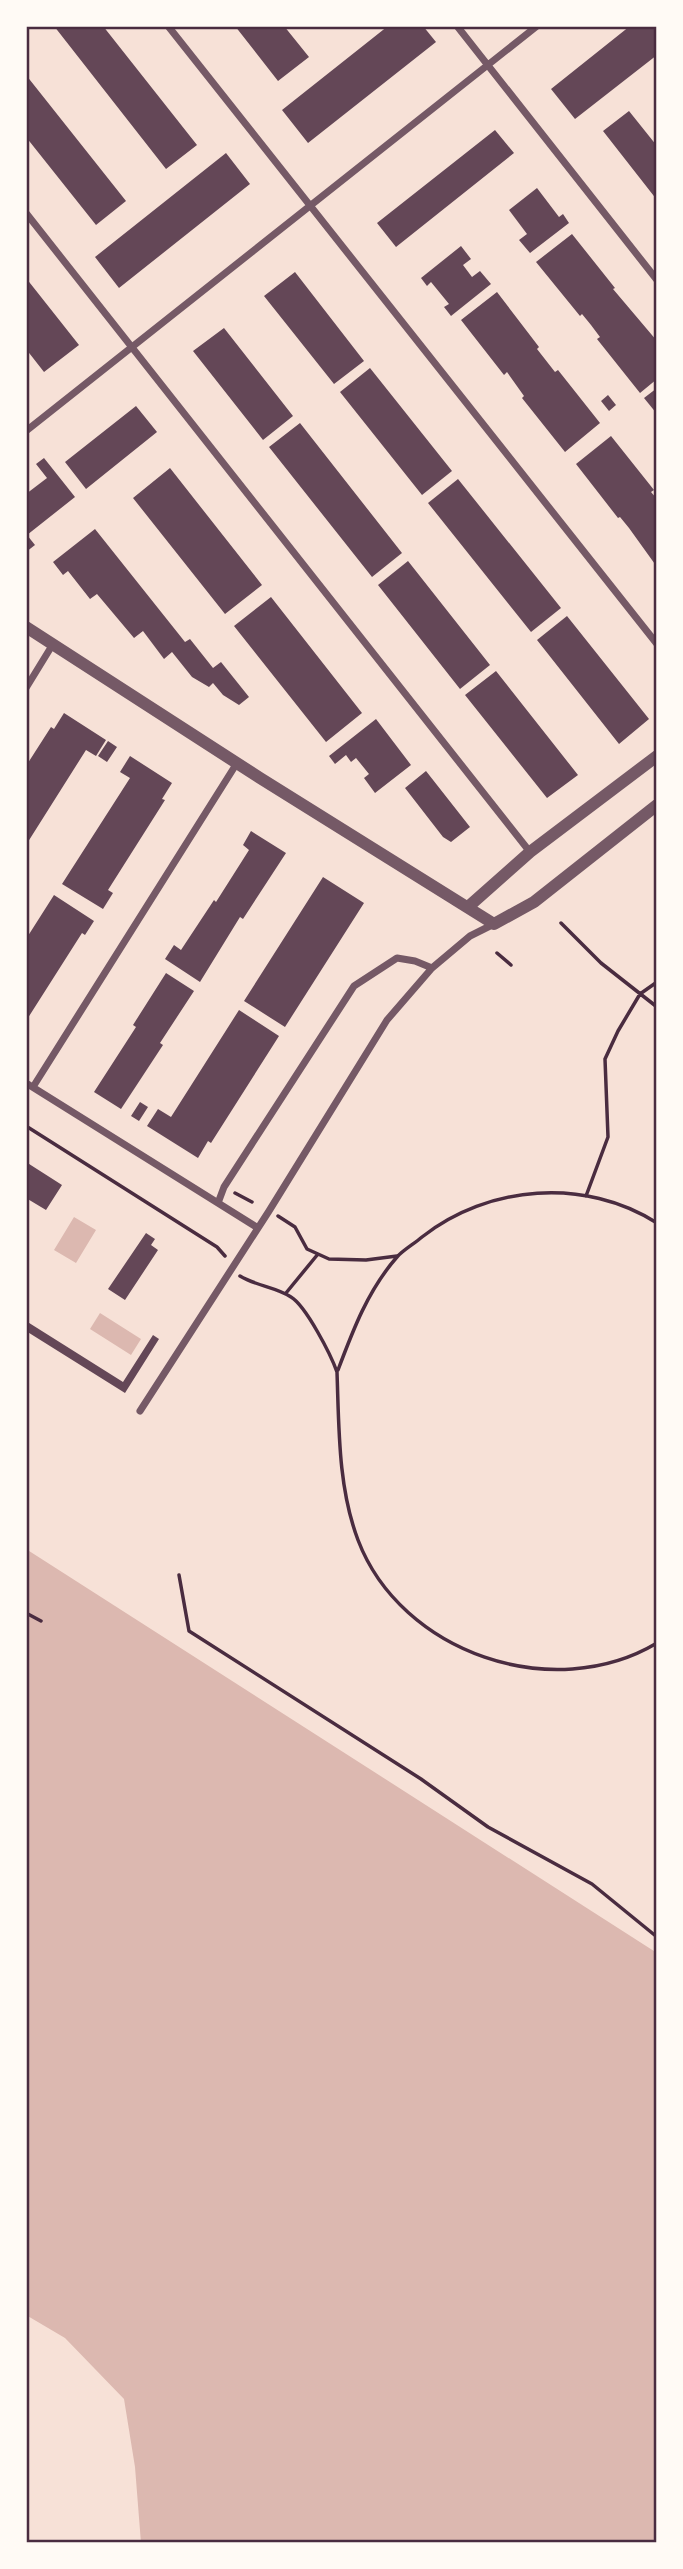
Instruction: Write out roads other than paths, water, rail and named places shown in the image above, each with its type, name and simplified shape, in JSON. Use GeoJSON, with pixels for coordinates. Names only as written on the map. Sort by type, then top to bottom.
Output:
{"type":"FeatureCollection","features":[{"type":"Feature","properties":{"kind":"street"},"geometry":{"type":"LineString","coordinates":[[169,26],[657,644]]}},
{"type":"Feature","properties":{"kind":"street"},"geometry":{"type":"LineString","coordinates":[[457,26],[657,280]]}},
{"type":"Feature","properties":{"kind":"street"},"geometry":{"type":"LineString","coordinates":[[26,431],[537,26]]}},
{"type":"Feature","properties":{"kind":"street"},"geometry":{"type":"LineString","coordinates":[[26,213],[530,852]]}},
{"type":"Feature","properties":{"kind":"street"},"geometry":{"type":"LineString","coordinates":[[26,627],[494,924]]}},
{"type":"Feature","properties":{"kind":"street"},"geometry":{"type":"LineString","coordinates":[[26,688],[53,644]]}},
{"type":"Feature","properties":{"kind":"street"},"geometry":{"type":"LineString","coordinates":[[468,907],[530,852],[657,756]]}},
{"type":"Feature","properties":{"kind":"street"},"geometry":{"type":"LineString","coordinates":[[237,763],[29,1085],[258,1228]]}},
{"type":"Feature","properties":{"kind":"street"},"geometry":{"type":"LineString","coordinates":[[140,1411],[387,1020],[432,968],[470,936],[534,902],[657,805]]}},
{"type":"Feature","properties":{"kind":"street"},"geometry":{"type":"LineString","coordinates":[[218,1203],[224,1187],[354,986],[397,958],[432,968]]}}]}
